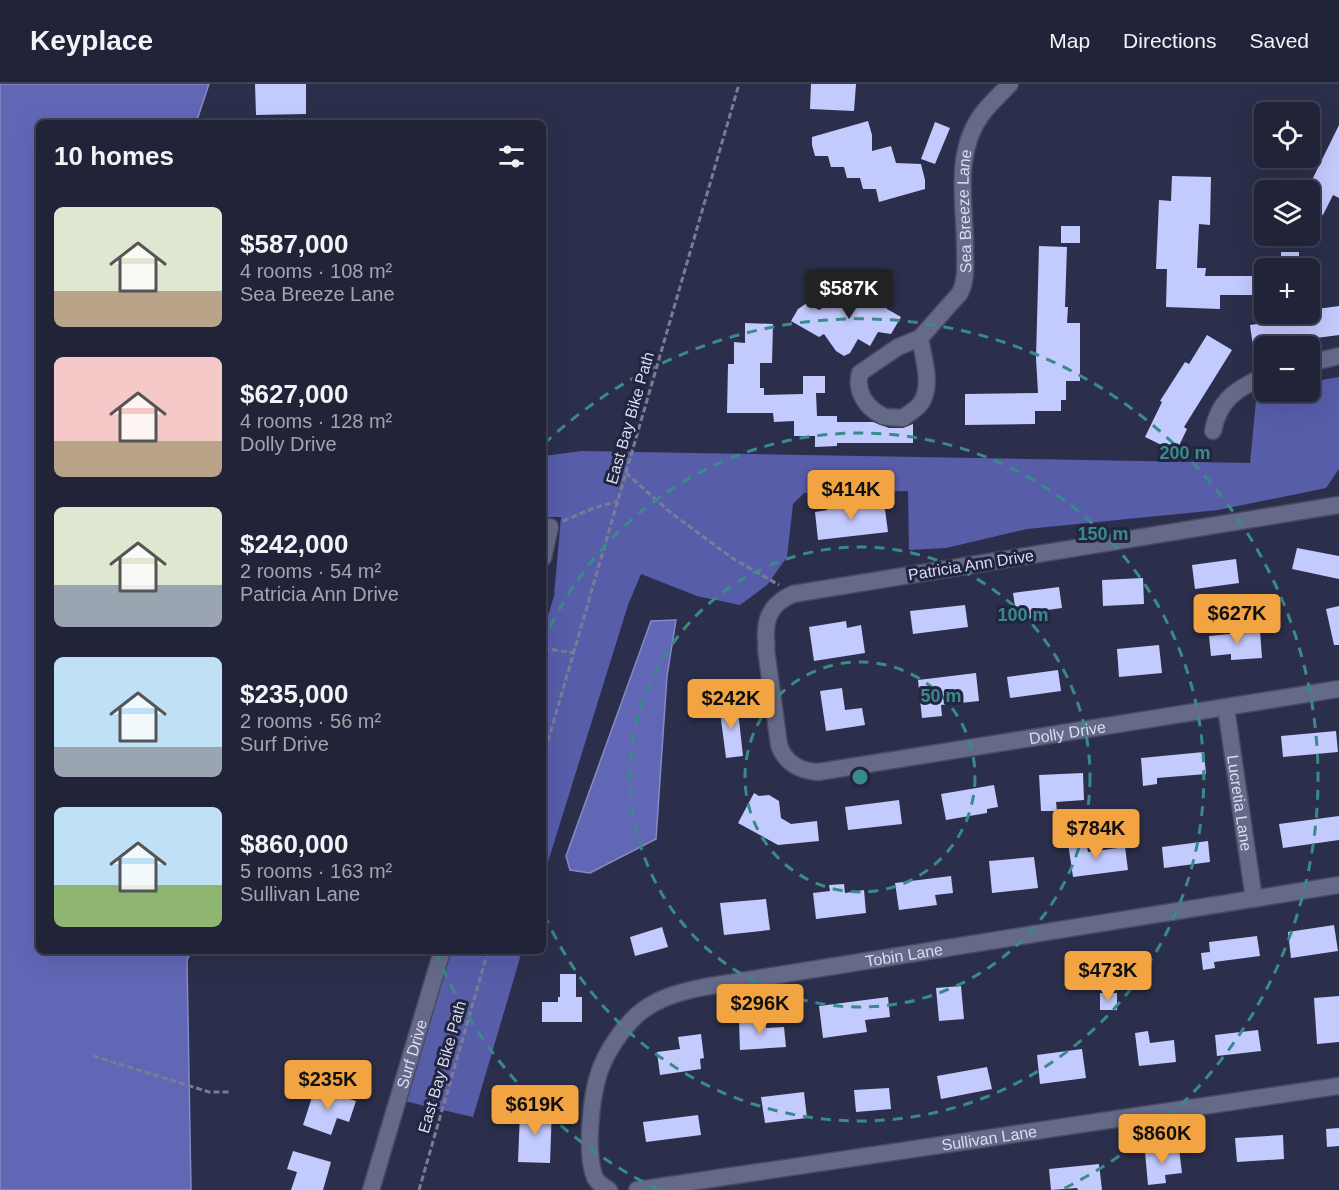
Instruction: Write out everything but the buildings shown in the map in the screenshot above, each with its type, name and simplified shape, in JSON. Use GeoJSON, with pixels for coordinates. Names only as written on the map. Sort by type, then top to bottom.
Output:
{"type":"FeatureCollection","features":[{"type":"Feature","properties":{"kind":"street","name":"Sea Breeze Lane"},"geometry":{"type":"LineString","coordinates":[[920,338],[926,372],[926,389],[921,402],[903,418],[885,417],[870,408],[862,396],[857,383],[860,373],[898,347],[920,338],[938,320],[964,285],[965,236],[962,169],[967,147],[973,129],[983,112],[1010,84]]}},
{"type":"Feature","properties":{"kind":"street"},"geometry":{"type":"LineString","coordinates":[[1320,361],[1339,356]]}},
{"type":"Feature","properties":{"kind":"street"},"geometry":{"type":"LineString","coordinates":[[1213,431],[1216,415],[1231,395],[1254,382]]}},
{"type":"Feature","properties":{"kind":"street","name":"Patricia Ann Drive"},"geometry":{"type":"LineString","coordinates":[[796,767],[782,753],[779,745],[765,649],[767,639],[765,630],[770,613],[777,602],[793,594],[1339,505]]}},
{"type":"Feature","properties":{"kind":"street"},"geometry":{"type":"LineString","coordinates":[[546,545],[550,527]]}},
{"type":"Feature","properties":{"kind":"street","name":"Dolly Drive"},"geometry":{"type":"LineString","coordinates":[[796,767],[806,772],[818,772],[1339,689]]}},
{"type":"Feature","properties":{"kind":"street","name":"Lucretia Lane"},"geometry":{"type":"LineString","coordinates":[[1226,708],[1254,899]]}},
{"type":"Feature","properties":{"kind":"street","name":"Tobin Lane"},"geometry":{"type":"LineString","coordinates":[[609,1190],[599,1184],[595,1177],[590,1154],[592,1107],[599,1072],[621,1032],[637,1015],[671,994],[1339,885]]}},
{"type":"Feature","properties":{"kind":"street","name":"Surf Drive"},"geometry":{"type":"LineString","coordinates":[[371,1190],[441,954]]}},
{"type":"Feature","properties":{"kind":"street","name":"Sullivan Lane"},"geometry":{"type":"LineString","coordinates":[[637,1190],[1339,1086]]}},
{"type":"Feature","properties":{"kind":"path","name":"East Bay Bike Path"},"geometry":{"type":"LineString","coordinates":[[546,748],[739,84]]}},
{"type":"Feature","properties":{"kind":"path"},"geometry":{"type":"LineString","coordinates":[[626,473],[670,512],[732,558],[793,594]]}},
{"type":"Feature","properties":{"kind":"path"},"geometry":{"type":"LineString","coordinates":[[550,527],[594,508],[618,501]]}},
{"type":"Feature","properties":{"kind":"path"},"geometry":{"type":"LineString","coordinates":[[546,648],[574,653]]}},
{"type":"Feature","properties":{"kind":"path","name":"East Bay Bike Path"},"geometry":{"type":"LineString","coordinates":[[419,1190],[487,954]]}},
{"type":"Feature","properties":{"kind":"path"},"geometry":{"type":"LineString","coordinates":[[93,1056],[209,1092],[231,1092]]}},
{"type":"Feature","properties":{"kind":"shaded area"},"geometry":{"type":"Polygon","coordinates":[[[0,84],[209,84],[197,120],[36,120],[36,954],[190,954],[187,960],[191,1190],[0,1190],[0,84]]]}},
{"type":"Feature","properties":{"kind":"shaded area"},"geometry":{"type":"Polygon","coordinates":[[[1339,377],[1339,469],[1326,488],[1218,510],[1027,529],[946,548],[909,550],[908,491],[804,493],[793,504],[787,557],[767,585],[740,605],[697,596],[641,574],[628,605],[546,868],[546,622],[554,596],[561,517],[546,517],[546,456],[582,451],[1250,463],[1256,402],[1320,402],[1320,380],[1339,377]]]}},
{"type":"Feature","properties":{"kind":"shaded area"},"geometry":{"type":"Polygon","coordinates":[[[676,620],[667,676],[656,839],[590,873],[570,870],[566,856],[651,621],[676,620]]]}},
{"type":"Feature","properties":{"kind":"shaded area"},"geometry":{"type":"Polygon","coordinates":[[[447,954],[521,954],[473,1117],[404,1101],[447,954]]]}}]}
